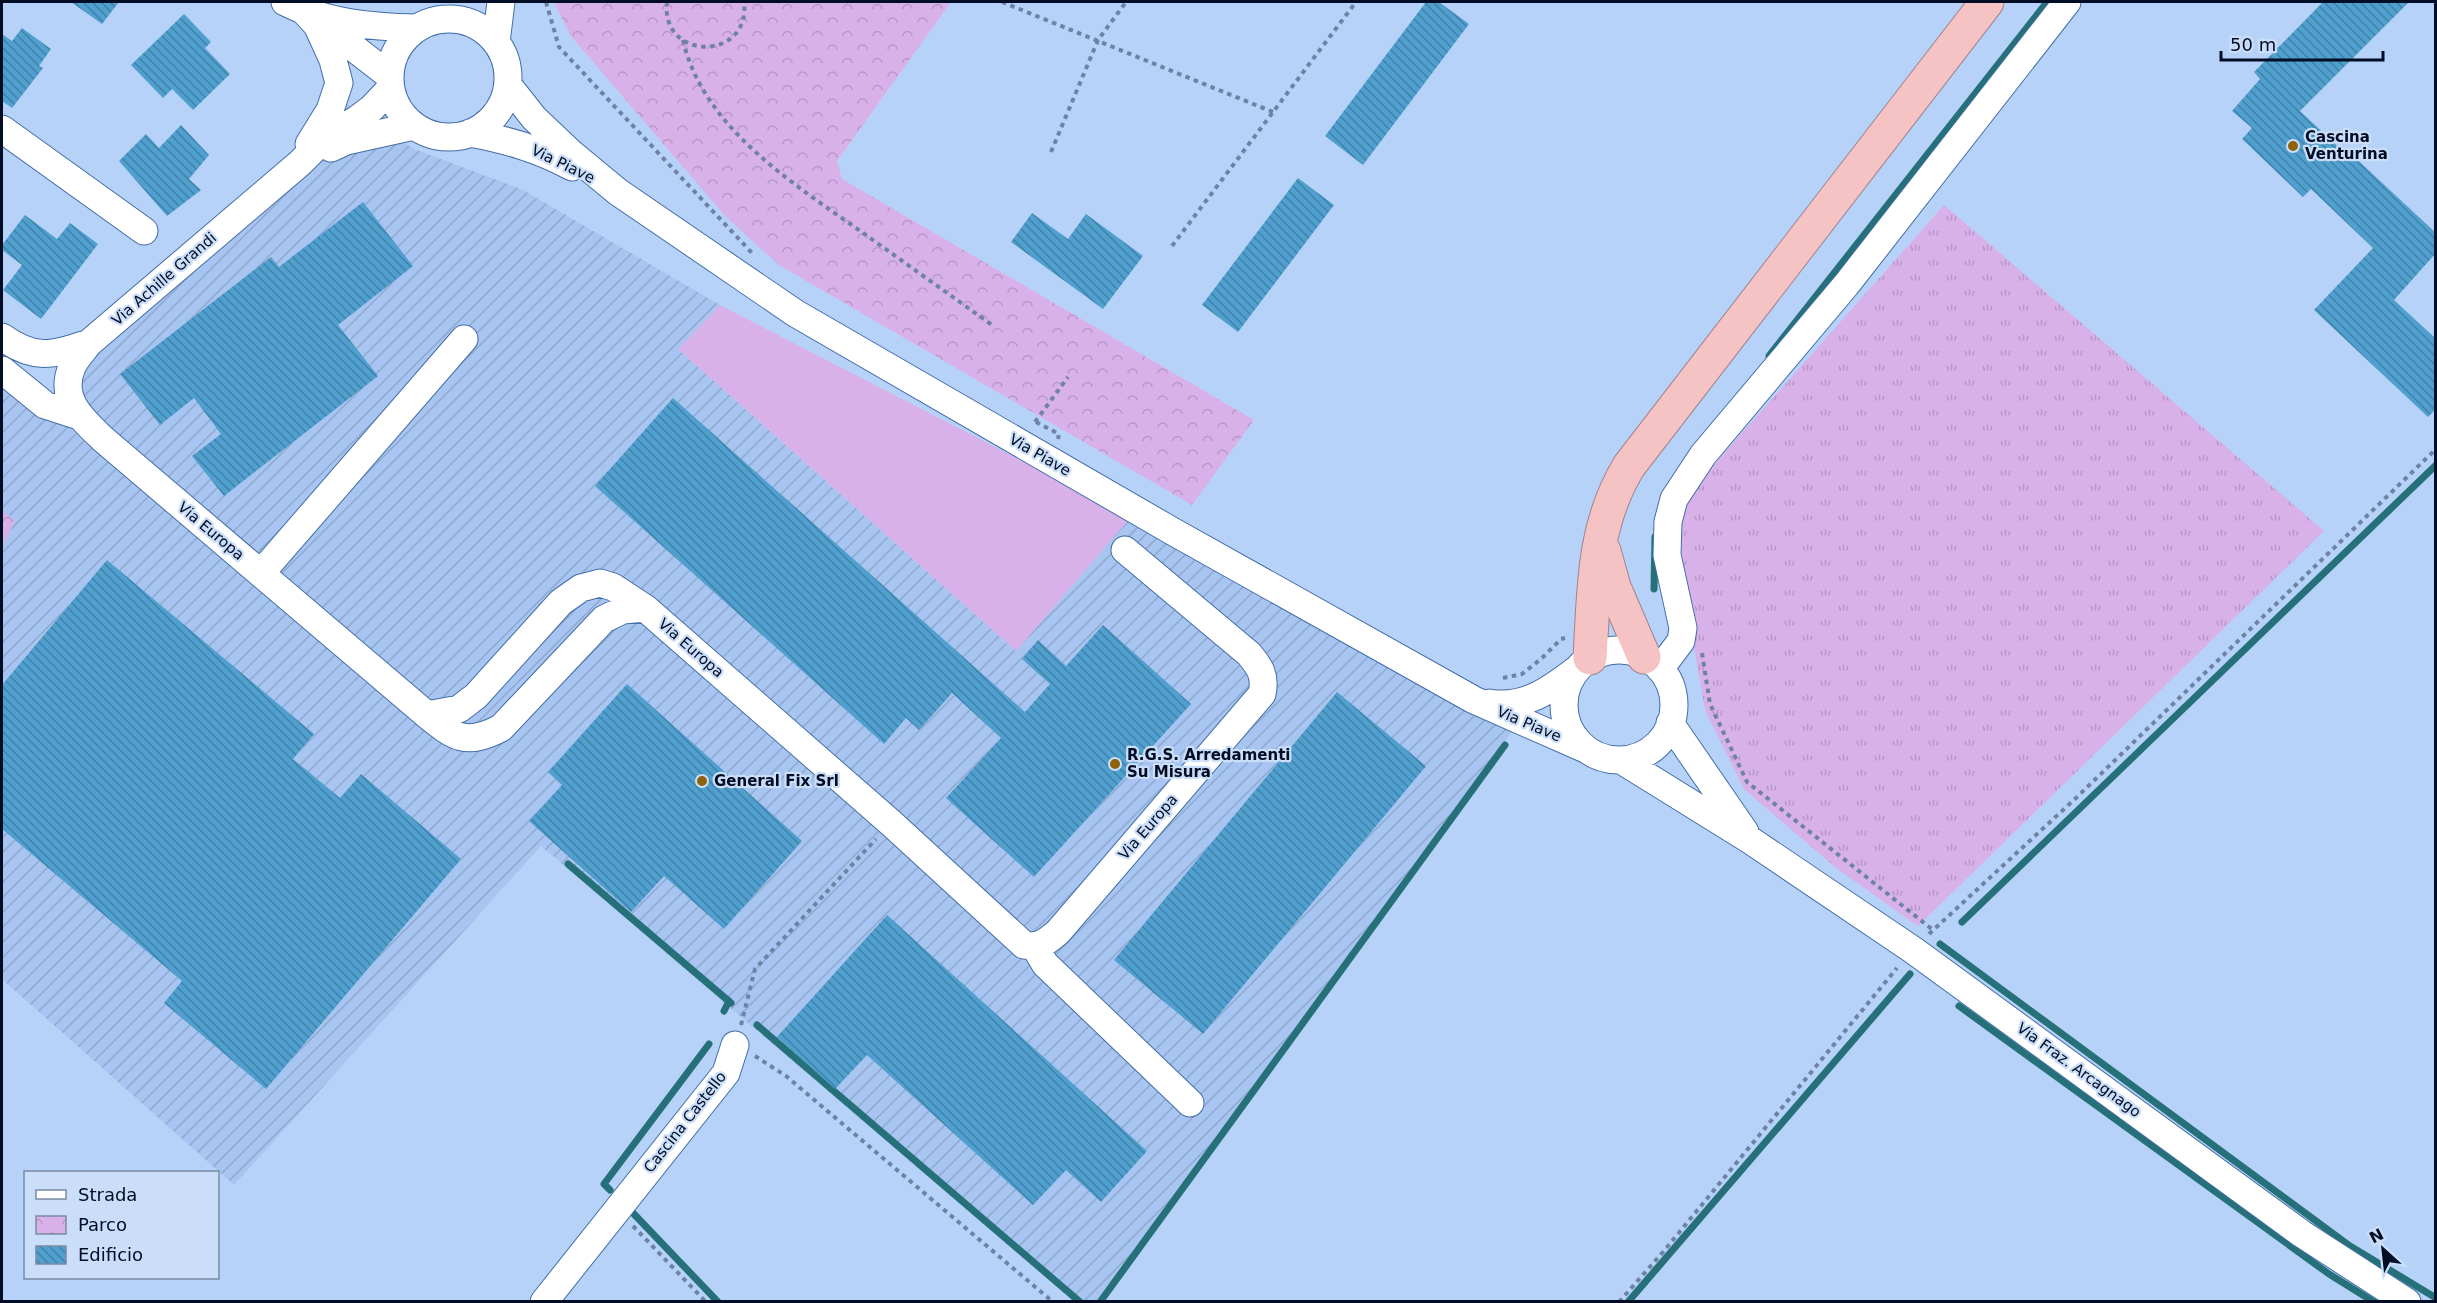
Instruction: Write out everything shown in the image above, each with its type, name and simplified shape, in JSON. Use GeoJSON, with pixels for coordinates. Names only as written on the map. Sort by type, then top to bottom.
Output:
{"type":"FeatureCollection","features":[{"type":"Feature","properties":{"kind":"highway"},"geometry":{"type":"LineString","coordinates":[[1586,654],[1601,534],[1615,489],[1629,466],[1987,2]]}},
{"type":"Feature","properties":{"kind":"highway"},"geometry":{"type":"LineString","coordinates":[[1601,534],[1614,587],[1652,663]]}},
{"type":"Feature","properties":{"kind":"street"},"geometry":{"type":"LineString","coordinates":[[449,19],[469,2]]}},
{"type":"Feature","properties":{"kind":"street"},"geometry":{"type":"LineString","coordinates":[[496,42],[501,2]]}},
{"type":"Feature","properties":{"kind":"street"},"geometry":{"type":"LineString","coordinates":[[1621,760],[1637,757],[1651,749],[1663,738],[1673,709],[1668,681],[1652,663],[1681,641],[1683,628],[1667,555],[1668,522],[1674,499],[1703,455],[1846,285],[2067,2]]}},
{"type":"Feature","properties":{"kind":"street"},"geometry":{"type":"LineString","coordinates":[[302,13],[347,23],[417,28]]}},
{"type":"Feature","properties":{"kind":"street"},"geometry":{"type":"LineString","coordinates":[[302,13],[341,38],[390,82]]}},
{"type":"Feature","properties":{"kind":"street","name":"Via Achille Grandi"},"geometry":{"type":"LineString","coordinates":[[300,163],[314,133],[330,110],[339,83],[333,60],[302,13]]}},
{"type":"Feature","properties":{"kind":"street"},"geometry":{"type":"LineString","coordinates":[[414,126],[399,108],[390,82],[391,66],[399,46],[417,28],[427,23],[449,19],[469,22],[479,27],[496,42]]}},
{"type":"Feature","properties":{"kind":"street","name":"Via Piave"},"geometry":{"type":"LineString","coordinates":[[496,42],[506,62],[508,85],[534,118],[572,154],[618,192],[795,313],[1163,526],[1473,700],[1608,759],[1621,760],[1750,840]]}},
{"type":"Feature","properties":{"kind":"street","name":"Via Achille Grandi"},"geometry":{"type":"LineString","coordinates":[[72,366],[89,343],[300,163],[327,136],[372,108],[390,82]]}},
{"type":"Feature","properties":{"kind":"street"},"geometry":{"type":"LineString","coordinates":[[470,133],[489,121],[497,112],[508,85]]}},
{"type":"Feature","properties":{"kind":"street","name":"Via Piave"},"geometry":{"type":"LineString","coordinates":[[414,126],[444,137],[470,133],[513,141],[545,152],[618,192]]}},
{"type":"Feature","properties":{"kind":"street","name":"Via Achille Grandi"},"geometry":{"type":"LineString","coordinates":[[300,163],[346,141],[414,126]]}},
{"type":"Feature","properties":{"kind":"street"},"geometry":{"type":"LineString","coordinates":[[2,129],[144,231]]}},
{"type":"Feature","properties":{"kind":"street"},"geometry":{"type":"LineString","coordinates":[[2,337],[20,350],[38,354],[63,351],[89,343]]}},
{"type":"Feature","properties":{"kind":"street"},"geometry":{"type":"LineString","coordinates":[[261,573],[464,339]]}},
{"type":"Feature","properties":{"kind":"street"},"geometry":{"type":"LineString","coordinates":[[2,365],[25,370],[72,366],[68,380],[69,398],[79,416]]}},
{"type":"Feature","properties":{"kind":"street"},"geometry":{"type":"LineString","coordinates":[[2,370],[45,405],[79,416]]}},
{"type":"Feature","properties":{"kind":"street","name":"Via Europa"},"geometry":{"type":"LineString","coordinates":[[79,416],[104,440],[427,714],[448,731],[463,738],[482,738],[501,728],[604,619],[623,610],[645,608]]}},
{"type":"Feature","properties":{"kind":"street","name":"Via Europa"},"geometry":{"type":"LineString","coordinates":[[427,714],[459,709],[476,696],[561,602],[580,588],[600,584],[613,587],[645,608],[891,823],[1024,945],[1035,947],[1046,942],[1058,932],[1262,694],[1264,681],[1259,666],[1248,654],[1125,550]]}},
{"type":"Feature","properties":{"kind":"street","name":"Via Piave"},"geometry":{"type":"LineString","coordinates":[[1473,700],[1501,705],[1520,703],[1538,696],[1586,654],[1617,650],[1631,652],[1652,663]]}},
{"type":"Feature","properties":{"kind":"street","name":"Via Piave"},"geometry":{"type":"LineString","coordinates":[[1584,748],[1572,735],[1565,719],[1564,702],[1567,685],[1586,654]]}},
{"type":"Feature","properties":{"kind":"street"},"geometry":{"type":"LineString","coordinates":[[1670,723],[1750,840]]}},
{"type":"Feature","properties":{"kind":"street","name":"Via Fraz. Arcagnago"},"geometry":{"type":"LineString","coordinates":[[1750,840],[1913,950],[2302,1234],[2407,1302]]}},
{"type":"Feature","properties":{"kind":"street","name":"Via Europa"},"geometry":{"type":"LineString","coordinates":[[1035,947],[1045,964],[1190,1103]]}},
{"type":"Feature","properties":{"kind":"street","name":"Cascina Castello"},"geometry":{"type":"LineString","coordinates":[[544,1302],[726,1073],[735,1045]]}},
{"type":"Feature","properties":{"kind":"path"},"geometry":{"type":"LineString","coordinates":[[546,2],[559,47],[756,257]]}},
{"type":"Feature","properties":{"kind":"path"},"geometry":{"type":"LineString","coordinates":[[667,2],[666,13],[670,25],[683,40],[700,47],[713,47],[725,42],[735,34],[742,23],[744,2]]}},
{"type":"Feature","properties":{"kind":"path"},"geometry":{"type":"LineString","coordinates":[[1002,2],[1273,112]]}},
{"type":"Feature","properties":{"kind":"path"},"geometry":{"type":"LineString","coordinates":[[1051,152],[1098,40],[1126,2]]}},
{"type":"Feature","properties":{"kind":"path"},"geometry":{"type":"LineString","coordinates":[[1172,246],[1356,2]]}},
{"type":"Feature","properties":{"kind":"path"},"geometry":{"type":"LineString","coordinates":[[683,40],[688,60],[704,89],[720,114],[740,138],[805,192],[992,325]]}},
{"type":"Feature","properties":{"kind":"path"},"geometry":{"type":"LineString","coordinates":[[1030,429],[1068,377]]}},
{"type":"Feature","properties":{"kind":"path"},"geometry":{"type":"LineString","coordinates":[[1035,422],[1059,434],[1056,447]]}},
{"type":"Feature","properties":{"kind":"path"},"geometry":{"type":"LineString","coordinates":[[1619,1302],[1913,950],[2076,798],[2436,449]]}},
{"type":"Feature","properties":{"kind":"path"},"geometry":{"type":"LineString","coordinates":[[1683,628],[1701,629],[1702,656],[1710,704],[1747,782],[1934,930]]}},
{"type":"Feature","properties":{"kind":"path"},"geometry":{"type":"LineString","coordinates":[[1498,679],[1522,674],[1541,660],[1561,639],[1586,654]]}},
{"type":"Feature","properties":{"kind":"path"},"geometry":{"type":"LineString","coordinates":[[891,823],[755,969],[735,1045],[786,1076],[1053,1302]]}},
{"type":"Feature","properties":{"kind":"path"},"geometry":{"type":"LineString","coordinates":[[616,1209],[706,1302]]}},
{"type":"Feature","properties":{"kind":"shaded area"},"geometry":{"type":"Polygon","coordinates":[[[343,101],[414,149],[523,190],[720,305],[678,349],[1016,651],[1131,517],[1516,726],[1096,1301],[1073,1301],[541,846],[234,1185],[2,979],[2,365],[46,401],[298,164],[343,101]]]}},
{"type":"Feature","properties":{"kind":"green space"},"geometry":{"type":"Polygon","coordinates":[[[554,2],[951,2],[837,161],[842,179],[1254,420],[1192,505],[779,265],[725,216],[570,35],[554,2]]]}},
{"type":"Feature","properties":{"kind":"green space"},"geometry":{"type":"Polygon","coordinates":[[[1944,205],[2324,531],[1918,926],[1836,868],[1744,789],[1705,710],[1681,576],[1678,505],[1944,205]]]}},
{"type":"Feature","properties":{"kind":"green space"},"geometry":{"type":"Polygon","coordinates":[[[720,305],[1131,517],[1016,651],[678,349],[720,305]]]}},
{"type":"Feature","properties":{"kind":"green space"},"geometry":{"type":"Polygon","coordinates":[[[2,510],[15,521],[2,547],[2,510]]]}},
{"type":"Feature","properties":{"kind":"building"},"geometry":{"type":"Polygon","coordinates":[[[71,2],[119,2],[102,24],[71,2]]]}},
{"type":"Feature","properties":{"kind":"building"},"geometry":{"type":"Polygon","coordinates":[[[1426,2],[1439,2],[1469,24],[1363,165],[1325,136],[1426,2]]]}},
{"type":"Feature","properties":{"kind":"building","name":"Cascina Venturina"},"geometry":{"type":"Polygon","coordinates":[[[2323,2],[2409,2],[2300,111],[2346,154],[2349,152],[2436,233],[2436,253],[2394,300],[2436,339],[2436,409],[2428,417],[2314,310],[2373,248],[2311,189],[2303,197],[2242,139],[2252,128],[2232,111],[2260,79],[2254,72],[2323,2]]]}},
{"type":"Feature","properties":{"kind":"building"},"geometry":{"type":"Polygon","coordinates":[[[184,14],[211,42],[205,48],[230,74],[193,110],[172,89],[163,98],[131,65],[184,14]]]}},
{"type":"Feature","properties":{"kind":"building"},"geometry":{"type":"Polygon","coordinates":[[[22,28],[51,49],[39,66],[43,68],[12,108],[2,101],[2,34],[12,41],[22,28]]]}},
{"type":"Feature","properties":{"kind":"building"},"geometry":{"type":"Polygon","coordinates":[[[181,125],[209,155],[189,179],[201,190],[167,216],[119,161],[146,134],[159,148],[181,125]]]}},
{"type":"Feature","properties":{"kind":"building"},"geometry":{"type":"Polygon","coordinates":[[[1298,178],[1334,205],[1238,332],[1202,305],[1298,178]]]}},
{"type":"Feature","properties":{"kind":"building"},"geometry":{"type":"Polygon","coordinates":[[[363,202],[413,266],[338,325],[378,376],[224,496],[192,456],[221,434],[194,398],[160,425],[120,374],[271,257],[279,267],[363,202]]]}},
{"type":"Feature","properties":{"kind":"building"},"geometry":{"type":"Polygon","coordinates":[[[1032,213],[1068,239],[1086,214],[1143,256],[1103,309],[1011,242],[1032,213]]]}},
{"type":"Feature","properties":{"kind":"building"},"geometry":{"type":"Polygon","coordinates":[[[25,215],[57,239],[70,223],[98,244],[41,319],[3,290],[22,265],[2,250],[2,245],[25,215]]]}},
{"type":"Feature","properties":{"kind":"building"},"geometry":{"type":"Polygon","coordinates":[[[673,398],[1025,712],[1050,684],[1022,659],[1038,640],[1066,666],[1103,625],[1191,704],[1034,877],[946,798],[1001,738],[952,693],[919,730],[906,718],[884,744],[595,486],[673,398]]]}},
{"type":"Feature","properties":{"kind":"building"},"geometry":{"type":"Polygon","coordinates":[[[107,560],[314,734],[293,759],[340,798],[361,774],[461,859],[266,1089],[164,1003],[182,981],[2,829],[2,685],[107,560]]]}},
{"type":"Feature","properties":{"kind":"building"},"geometry":{"type":"Polygon","coordinates":[[[627,684],[802,841],[724,929],[664,876],[631,912],[529,821],[562,785],[548,772],[627,684]]]}},
{"type":"Feature","properties":{"kind":"building"},"geometry":{"type":"Polygon","coordinates":[[[1337,692],[1426,766],[1203,1034],[1114,960],[1337,692]]]}},
{"type":"Feature","properties":{"kind":"building"},"geometry":{"type":"Polygon","coordinates":[[[887,915],[1147,1151],[1101,1202],[1066,1170],[1033,1205],[867,1055],[835,1089],[777,1037],[887,915]]]}},
{"type":"Feature","properties":{"kind":"waterway"},"geometry":{"type":"LineString","coordinates":[[1769,356],[2047,2]]}},
{"type":"Feature","properties":{"kind":"waterway"},"geometry":{"type":"LineString","coordinates":[[1962,922],[2436,465]]}},
{"type":"Feature","properties":{"kind":"waterway"},"geometry":{"type":"LineString","coordinates":[[1654,589],[1655,537]]}},
{"type":"Feature","properties":{"kind":"waterway"},"geometry":{"type":"LineString","coordinates":[[1100,1302],[1505,745]]}},
{"type":"Feature","properties":{"kind":"waterway"},"geometry":{"type":"LineString","coordinates":[[568,864],[731,1003]]}},
{"type":"Feature","properties":{"kind":"waterway"},"geometry":{"type":"LineString","coordinates":[[1940,944],[2350,1246],[2436,1298]]}},
{"type":"Feature","properties":{"kind":"waterway"},"geometry":{"type":"LineString","coordinates":[[1628,1302],[1910,974]]}},
{"type":"Feature","properties":{"kind":"waterway"},"geometry":{"type":"LineString","coordinates":[[724,1011],[729,1001]]}},
{"type":"Feature","properties":{"kind":"waterway"},"geometry":{"type":"LineString","coordinates":[[1959,1006],[2329,1274],[2374,1302]]}},
{"type":"Feature","properties":{"kind":"waterway"},"geometry":{"type":"LineString","coordinates":[[757,1025],[1080,1302]]}},
{"type":"Feature","properties":{"kind":"waterway"},"geometry":{"type":"LineString","coordinates":[[610,1190],[604,1184],[709,1044]]}},
{"type":"Feature","properties":{"kind":"waterway"},"geometry":{"type":"LineString","coordinates":[[633,1213],[718,1302]]}},
{"type":"Feature","properties":{"kind":"place","name":"Cascina Venturina"},"geometry":{"type":"Point","coordinates":[2293,146]}},
{"type":"Feature","properties":{"kind":"place","name":"R.G.S. Arredamenti Su Misura"},"geometry":{"type":"Point","coordinates":[1115,764]}},
{"type":"Feature","properties":{"kind":"place","name":"General Fix Srl"},"geometry":{"type":"Point","coordinates":[702,781]}}]}
